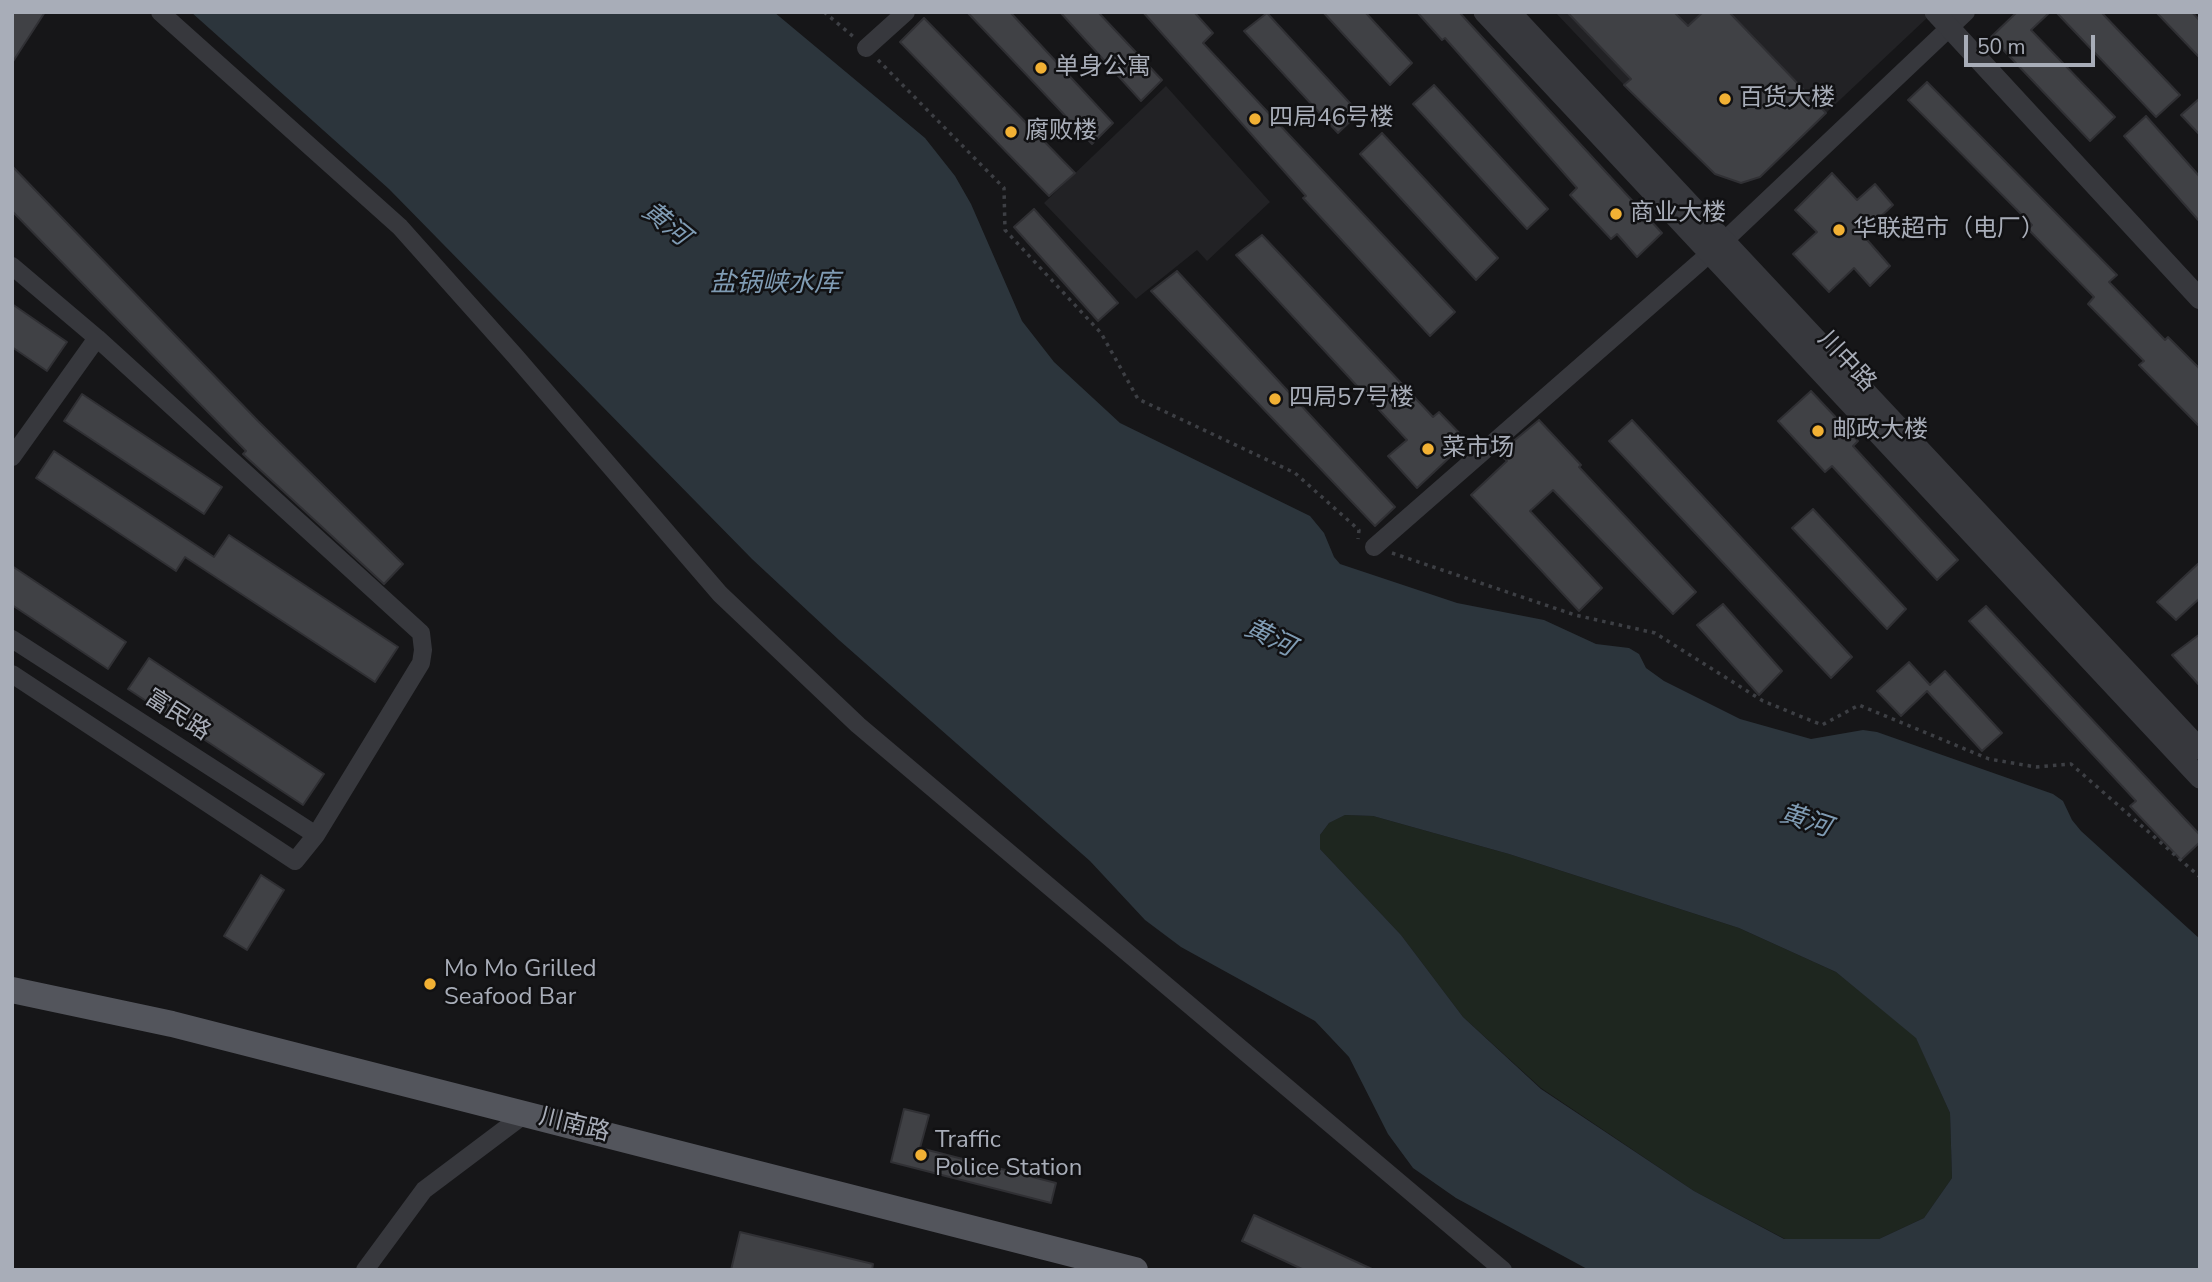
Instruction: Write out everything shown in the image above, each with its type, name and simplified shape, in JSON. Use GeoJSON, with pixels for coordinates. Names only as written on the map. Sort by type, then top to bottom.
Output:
{"type":"FeatureCollection","features":[{"type":"Feature","properties":{"kind":"main road","name":"川南路"},"geometry":{"type":"LineString","coordinates":[[12,990],[172,1024],[367,1076],[1135,1270]]}},
{"type":"Feature","properties":{"kind":"street"},"geometry":{"type":"LineString","coordinates":[[160,12],[400,227],[720,594],[858,725],[1503,1270]]}},
{"type":"Feature","properties":{"kind":"street"},"geometry":{"type":"LineString","coordinates":[[866,48],[906,12]]}},
{"type":"Feature","properties":{"kind":"street","name":"川中路"},"geometry":{"type":"LineString","coordinates":[[1484,12],[1717,247],[2200,748]]}},
{"type":"Feature","properties":{"kind":"street","name":"川中路"},"geometry":{"type":"LineString","coordinates":[[1510,12],[1717,247],[2200,778]]}},
{"type":"Feature","properties":{"kind":"street"},"geometry":{"type":"LineString","coordinates":[[1374,547],[1717,247],[1942,20],[1966,12]]}},
{"type":"Feature","properties":{"kind":"street"},"geometry":{"type":"LineString","coordinates":[[1942,20],[2200,299]]}},
{"type":"Feature","properties":{"kind":"street"},"geometry":{"type":"LineString","coordinates":[[12,266],[97,338],[421,633],[421,663],[316,835],[295,861],[12,674]]}},
{"type":"Feature","properties":{"kind":"street"},"geometry":{"type":"LineString","coordinates":[[12,457],[97,338]]}},
{"type":"Feature","properties":{"kind":"street","name":"富民路"},"geometry":{"type":"LineString","coordinates":[[12,639],[316,835]]}},
{"type":"Feature","properties":{"kind":"street"},"geometry":{"type":"LineString","coordinates":[[365,1270],[424,1190],[525,1114]]}},
{"type":"Feature","properties":{"kind":"path"},"geometry":{"type":"LineString","coordinates":[[824,12],[866,48],[1004,188],[1005,230],[1101,333],[1138,399],[1295,473],[1359,530],[1357,541],[1575,615],[1655,633],[1763,701],[1822,726],[1859,705],[1990,759],[2036,767],[2071,764],[2200,877]]}},
{"type":"Feature","properties":{"kind":"shaded area"},"geometry":{"type":"Polygon","coordinates":[[[1555,12],[1703,12],[1624,85],[1555,12]]]}},
{"type":"Feature","properties":{"kind":"shaded area"},"geometry":{"type":"Polygon","coordinates":[[[1729,12],[1923,12],[1928,17],[1826,113],[1729,12]]]}},
{"type":"Feature","properties":{"kind":"shaded area"},"geometry":{"type":"Polygon","coordinates":[[[1166,86],[1270,202],[1207,261],[1197,250],[1136,299],[1044,203],[1166,86]]]}},
{"type":"Feature","properties":{"kind":"shaded area"},"geometry":{"type":"Polygon","coordinates":[[[1345,815],[1373,816],[1509,854],[1739,928],[1836,972],[1916,1037],[1950,1113],[1952,1178],[1924,1218],[1879,1239],[1785,1239],[1694,1191],[1541,1088],[1463,1017],[1401,935],[1320,849],[1320,835],[1329,823],[1345,815]]]}},
{"type":"Feature","properties":{"kind":"water","name":"盐锅峡水库"},"geometry":{"type":"Polygon","coordinates":[[[191,12],[774,12],[925,138],[955,176],[971,204],[1022,321],[1054,362],[1120,423],[1310,516],[1324,533],[1334,557],[1340,564],[1457,603],[1544,620],[1596,644],[1629,648],[1639,654],[1646,668],[1664,681],[1740,719],[1811,739],[1863,730],[1877,732],[2053,794],[2063,801],[2081,831],[2200,939],[2200,1270],[1589,1270],[1456,1198],[1413,1168],[1388,1134],[1349,1057],[1315,1021],[1181,947],[1145,920],[1090,861],[839,640],[752,559],[389,189],[191,12]],[[1345,815],[1329,823],[1320,835],[1320,849],[1401,935],[1463,1017],[1541,1089],[1694,1191],[1784,1239],[1879,1239],[1924,1218],[1952,1178],[1950,1113],[1916,1038],[1836,972],[1739,928],[1509,854],[1373,816],[1345,815]]]}},
{"type":"Feature","properties":{"kind":"building"},"geometry":{"type":"Polygon","coordinates":[[[12,12],[45,12],[12,63],[12,12]]]}},
{"type":"Feature","properties":{"kind":"building","name":"单身公寓"},"geometry":{"type":"Polygon","coordinates":[[[967,12],[1010,12],[1113,123],[1092,144],[967,12]]]}},
{"type":"Feature","properties":{"kind":"building"},"geometry":{"type":"Polygon","coordinates":[[[1060,12],[1098,12],[1162,80],[1141,101],[1060,12]]]}},
{"type":"Feature","properties":{"kind":"building"},"geometry":{"type":"Polygon","coordinates":[[[1143,12],[1194,12],[1213,33],[1203,43],[1455,312],[1430,336],[1303,198],[1306,196],[1143,12]]]}},
{"type":"Feature","properties":{"kind":"building"},"geometry":{"type":"Polygon","coordinates":[[[1323,12],[1365,12],[1412,63],[1390,85],[1323,12]]]}},
{"type":"Feature","properties":{"kind":"building"},"geometry":{"type":"Polygon","coordinates":[[[1417,12],[1459,12],[1662,233],[1637,257],[1617,234],[1611,239],[1570,195],[1577,188],[1445,38],[1442,40],[1417,12]]]}},
{"type":"Feature","properties":{"kind":"building","name":"百货大楼"},"geometry":{"type":"Polygon","coordinates":[[[1567,12],[1674,12],[1688,26],[1703,12],[1729,12],[1826,113],[1760,177],[1741,183],[1715,174],[1624,85],[1631,79],[1567,12]]]}},
{"type":"Feature","properties":{"kind":"building"},"geometry":{"type":"Polygon","coordinates":[[[2017,12],[2050,12],[2031,30],[2115,117],[2090,141],[1991,37],[2017,12]]]}},
{"type":"Feature","properties":{"kind":"building"},"geometry":{"type":"Polygon","coordinates":[[[2056,12],[2101,12],[2180,95],[2156,117],[2056,12]]]}},
{"type":"Feature","properties":{"kind":"building"},"geometry":{"type":"Polygon","coordinates":[[[2156,12],[2192,12],[2200,21],[2200,58],[2156,12]]]}},
{"type":"Feature","properties":{"kind":"building"},"geometry":{"type":"Polygon","coordinates":[[[1267,13],[1359,113],[1338,133],[1244,31],[1267,13]]]}},
{"type":"Feature","properties":{"kind":"building","name":"腐败楼"},"geometry":{"type":"Polygon","coordinates":[[[924,18],[1075,173],[1049,196],[900,42],[924,18]]]}},
{"type":"Feature","properties":{"kind":"building"},"geometry":{"type":"Polygon","coordinates":[[[1927,82],[2117,275],[2109,282],[2165,340],[2168,337],[2200,369],[2200,427],[2139,365],[2144,361],[2088,304],[2094,297],[2028,229],[2032,225],[1908,100],[1927,82]]]}},
{"type":"Feature","properties":{"kind":"building"},"geometry":{"type":"Polygon","coordinates":[[[1434,85],[1548,209],[1527,229],[1413,104],[1434,85]]]}},
{"type":"Feature","properties":{"kind":"building"},"geometry":{"type":"Polygon","coordinates":[[[2200,98],[2200,135],[2181,115],[2200,98]]]}},
{"type":"Feature","properties":{"kind":"building"},"geometry":{"type":"Polygon","coordinates":[[[2146,116],[2200,177],[2200,222],[2124,136],[2146,116]]]}},
{"type":"Feature","properties":{"kind":"building"},"geometry":{"type":"Polygon","coordinates":[[[1382,133],[1498,258],[1476,280],[1360,154],[1382,133]]]}},
{"type":"Feature","properties":{"kind":"building"},"geometry":{"type":"Polygon","coordinates":[[[12,166],[258,421],[403,564],[384,584],[243,454],[246,451],[12,211],[12,166]]]}},
{"type":"Feature","properties":{"kind":"building","name":"华联超市（电厂）"},"geometry":{"type":"Polygon","coordinates":[[[1832,173],[1857,200],[1875,184],[1893,205],[1862,234],[1890,266],[1870,286],[1854,268],[1829,292],[1793,254],[1817,232],[1795,210],[1832,173]]]}},
{"type":"Feature","properties":{"kind":"building"},"geometry":{"type":"Polygon","coordinates":[[[1034,209],[1118,303],[1098,321],[1014,227],[1034,209]]]}},
{"type":"Feature","properties":{"kind":"building"},"geometry":{"type":"Polygon","coordinates":[[[1262,235],[1433,417],[1439,412],[1467,441],[1417,488],[1388,456],[1407,440],[1236,255],[1262,235]]]}},
{"type":"Feature","properties":{"kind":"building","name":"四局57号楼"},"geometry":{"type":"Polygon","coordinates":[[[1177,271],[1395,507],[1375,526],[1151,291],[1177,271]]]}},
{"type":"Feature","properties":{"kind":"building"},"geometry":{"type":"Polygon","coordinates":[[[12,304],[67,342],[47,371],[12,347],[12,304]]]}},
{"type":"Feature","properties":{"kind":"building"},"geometry":{"type":"Polygon","coordinates":[[[1811,391],[1858,441],[1853,446],[1958,560],[1937,580],[1832,466],[1825,472],[1778,421],[1811,391]]]}},
{"type":"Feature","properties":{"kind":"building"},"geometry":{"type":"Polygon","coordinates":[[[82,394],[222,487],[204,514],[64,421],[82,394]]]}},
{"type":"Feature","properties":{"kind":"building"},"geometry":{"type":"Polygon","coordinates":[[[1539,420],[1581,465],[1579,467],[1696,592],[1673,614],[1553,490],[1530,511],[1602,588],[1579,611],[1471,495],[1507,461],[1499,453],[1539,420]]]}},
{"type":"Feature","properties":{"kind":"building"},"geometry":{"type":"Polygon","coordinates":[[[1632,420],[1852,657],[1831,678],[1609,441],[1632,420]]]}},
{"type":"Feature","properties":{"kind":"building"},"geometry":{"type":"Polygon","coordinates":[[[54,451],[214,557],[229,535],[398,647],[375,682],[185,557],[176,571],[36,478],[54,451]]]}},
{"type":"Feature","properties":{"kind":"building"},"geometry":{"type":"Polygon","coordinates":[[[1813,509],[1906,609],[1887,629],[1792,528],[1813,509]]]}},
{"type":"Feature","properties":{"kind":"building"},"geometry":{"type":"Polygon","coordinates":[[[2200,562],[2200,598],[2176,620],[2157,602],[2200,562]]]}},
{"type":"Feature","properties":{"kind":"building"},"geometry":{"type":"Polygon","coordinates":[[[12,566],[126,642],[108,669],[12,605],[12,566]]]}},
{"type":"Feature","properties":{"kind":"building"},"geometry":{"type":"Polygon","coordinates":[[[1723,604],[1782,671],[1759,695],[1697,625],[1723,604]]]}},
{"type":"Feature","properties":{"kind":"building"},"geometry":{"type":"Polygon","coordinates":[[[1986,606],[2200,835],[2200,842],[2181,860],[2130,806],[2136,801],[1969,621],[1986,606]]]}},
{"type":"Feature","properties":{"kind":"building"},"geometry":{"type":"Polygon","coordinates":[[[2200,634],[2200,686],[2172,655],[2200,634]]]}},
{"type":"Feature","properties":{"kind":"building"},"geometry":{"type":"Polygon","coordinates":[[[149,658],[324,774],[303,805],[128,689],[149,658]]]}},
{"type":"Feature","properties":{"kind":"building"},"geometry":{"type":"Polygon","coordinates":[[[1909,662],[1930,685],[1945,671],[2002,733],[1982,751],[1927,691],[1901,716],[1877,691],[1909,662]]]}},
{"type":"Feature","properties":{"kind":"building"},"geometry":{"type":"Polygon","coordinates":[[[261,875],[284,890],[247,950],[224,936],[261,875]]]}},
{"type":"Feature","properties":{"kind":"building","name":"Traffic Police Station"},"geometry":{"type":"Polygon","coordinates":[[[904,1109],[929,1115],[920,1148],[1056,1183],[1051,1203],[891,1162],[904,1109]]]}},
{"type":"Feature","properties":{"kind":"building"},"geometry":{"type":"Polygon","coordinates":[[[1254,1215],[1374,1270],[1304,1270],[1242,1241],[1254,1215]]]}},
{"type":"Feature","properties":{"kind":"building"},"geometry":{"type":"Polygon","coordinates":[[[740,1232],[873,1264],[872,1270],[731,1270],[740,1232]]]}},
{"type":"Feature","properties":{"kind":"place","name":"单身公寓"},"geometry":{"type":"Point","coordinates":[1041,68]}},
{"type":"Feature","properties":{"kind":"place","name":"百货大楼"},"geometry":{"type":"Point","coordinates":[1725,99]}},
{"type":"Feature","properties":{"kind":"place","name":"四局46号楼"},"geometry":{"type":"Point","coordinates":[1255,119]}},
{"type":"Feature","properties":{"kind":"place","name":"腐败楼"},"geometry":{"type":"Point","coordinates":[1011,132]}},
{"type":"Feature","properties":{"kind":"place","name":"商业大楼"},"geometry":{"type":"Point","coordinates":[1616,214]}},
{"type":"Feature","properties":{"kind":"place","name":"华联超市（电厂）"},"geometry":{"type":"Point","coordinates":[1839,230]}},
{"type":"Feature","properties":{"kind":"place","name":"四局57号楼"},"geometry":{"type":"Point","coordinates":[1275,399]}},
{"type":"Feature","properties":{"kind":"place","name":"邮政大楼"},"geometry":{"type":"Point","coordinates":[1818,431]}},
{"type":"Feature","properties":{"kind":"place","name":"菜市场"},"geometry":{"type":"Point","coordinates":[1428,449]}},
{"type":"Feature","properties":{"kind":"place","name":"Mo Mo Grilled Seafood Bar"},"geometry":{"type":"Point","coordinates":[430,984]}},
{"type":"Feature","properties":{"kind":"place","name":"Traffic Police Station"},"geometry":{"type":"Point","coordinates":[921,1155]}},
{"type":"Feature","properties":{"kind":"water label","name":"黄河"},"geometry":{"type":"Point","coordinates":[665,225]}},
{"type":"Feature","properties":{"kind":"water label","name":"黄河"},"geometry":{"type":"Point","coordinates":[1269,639]}},
{"type":"Feature","properties":{"kind":"water label","name":"黄河"},"geometry":{"type":"Point","coordinates":[1805,822]}}]}
